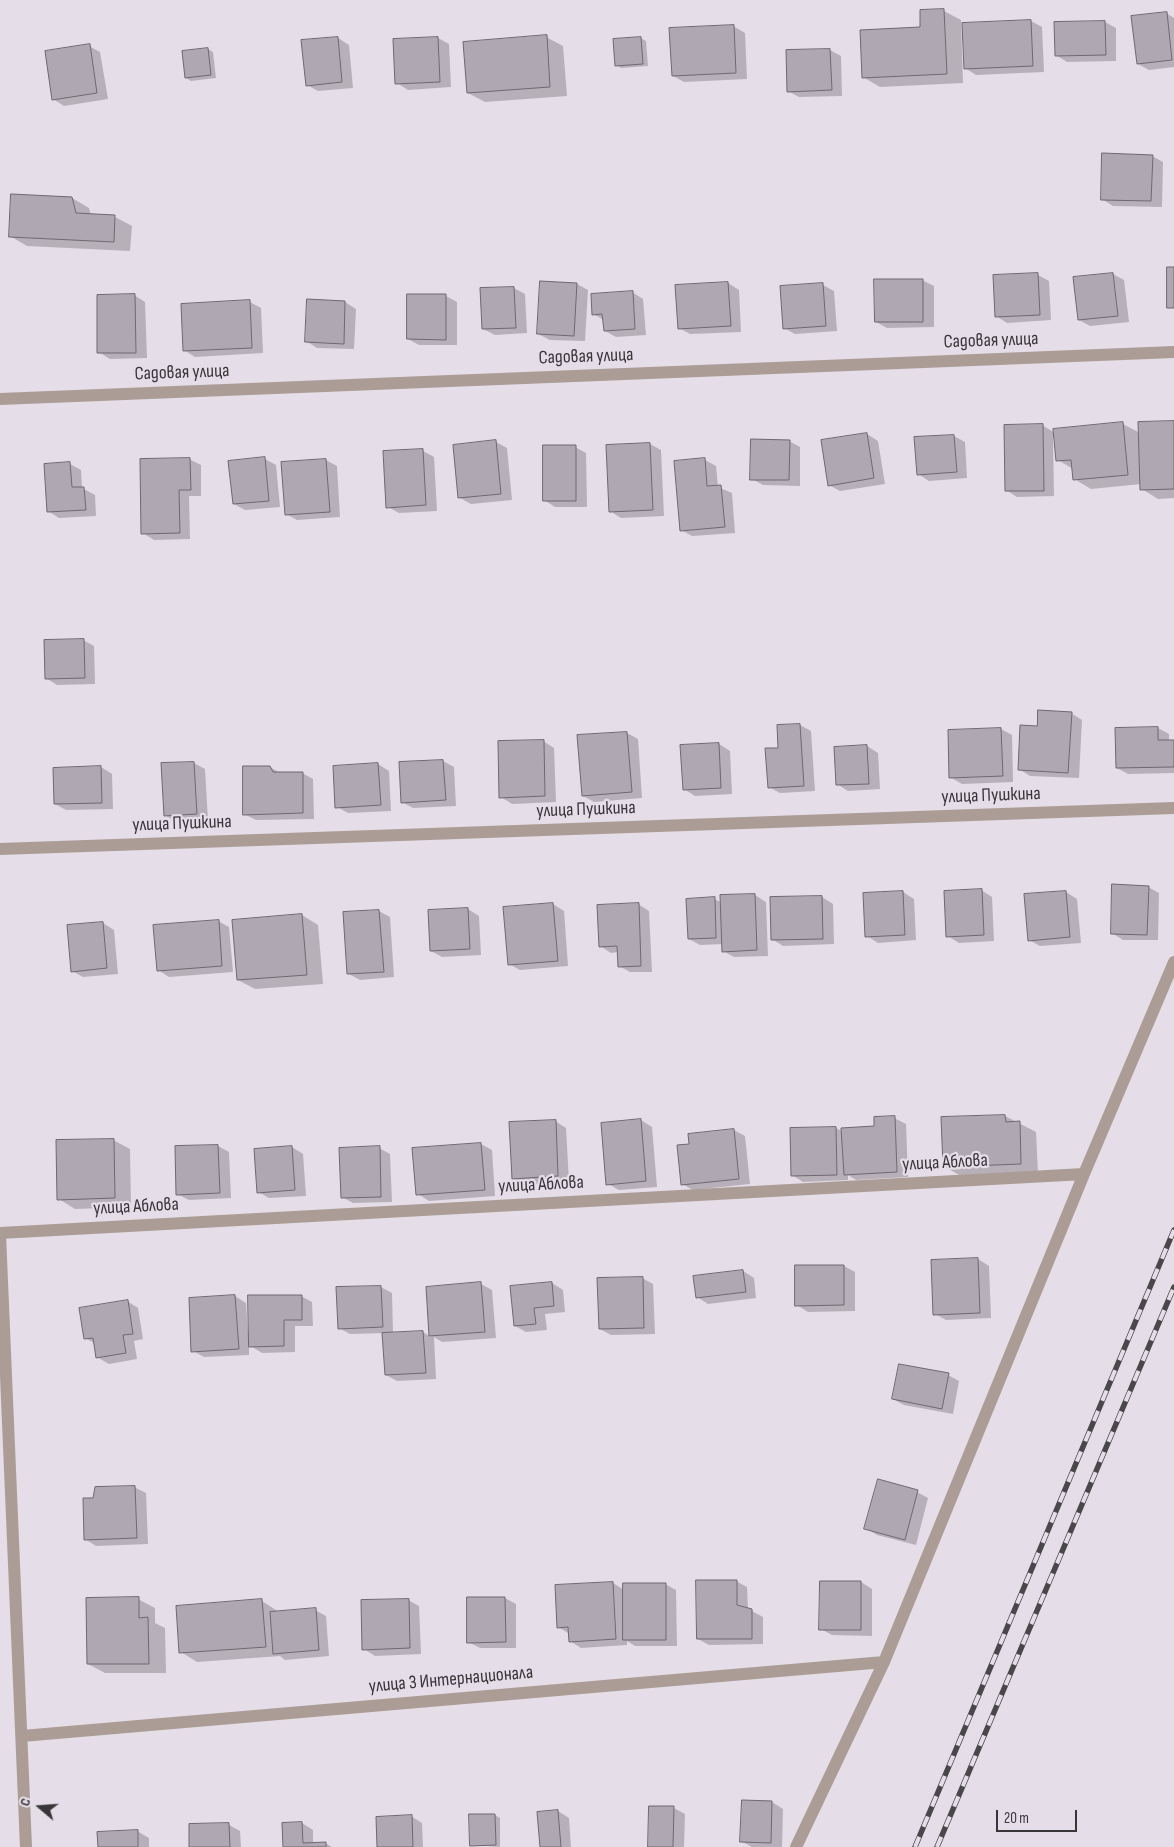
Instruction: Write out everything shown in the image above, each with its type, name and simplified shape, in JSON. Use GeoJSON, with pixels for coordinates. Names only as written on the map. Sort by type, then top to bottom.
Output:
{"type":"FeatureCollection","features":[{"type":"Feature","properties":{"kind":"street","name":"Садовая улица"},"geometry":{"type":"LineString","coordinates":[[0,399],[1174,352]]}},
{"type":"Feature","properties":{"kind":"street","name":"улица Пушкина"},"geometry":{"type":"LineString","coordinates":[[0,849],[1174,808]]}},
{"type":"Feature","properties":{"kind":"street"},"geometry":{"type":"LineString","coordinates":[[796,1847],[884,1662],[1084,1174],[1174,962]]}},
{"type":"Feature","properties":{"kind":"street","name":"улица Аблова"},"geometry":{"type":"LineString","coordinates":[[0,1234],[1084,1174]]}},
{"type":"Feature","properties":{"kind":"street"},"geometry":{"type":"LineString","coordinates":[[0,1234],[26,1847]]}},
{"type":"Feature","properties":{"kind":"street","name":"улица 3 Интернационала"},"geometry":{"type":"LineString","coordinates":[[22,1736],[884,1662]]}},
{"type":"Feature","properties":{"kind":"building"},"geometry":{"type":"Polygon","coordinates":[[[944,9],[947,74],[862,78],[860,30],[920,27],[920,10],[944,9]]]}},
{"type":"Feature","properties":{"kind":"building"},"geometry":{"type":"Polygon","coordinates":[[[1167,12],[1172,60],[1137,64],[1131,16],[1167,12]]]}},
{"type":"Feature","properties":{"kind":"building"},"geometry":{"type":"Polygon","coordinates":[[[1031,20],[1033,66],[964,69],[962,23],[1031,20]]]}},
{"type":"Feature","properties":{"kind":"building"},"geometry":{"type":"Polygon","coordinates":[[[1105,21],[1106,55],[1055,56],[1054,22],[1105,21]]]}},
{"type":"Feature","properties":{"kind":"building"},"geometry":{"type":"Polygon","coordinates":[[[734,25],[736,73],[672,76],[669,28],[734,25]]]}},
{"type":"Feature","properties":{"kind":"building"},"geometry":{"type":"Polygon","coordinates":[[[547,35],[550,87],[467,93],[463,42],[547,35]]]}},
{"type":"Feature","properties":{"kind":"building"},"geometry":{"type":"Polygon","coordinates":[[[338,37],[342,82],[306,86],[301,40],[338,37]]]}},
{"type":"Feature","properties":{"kind":"building"},"geometry":{"type":"Polygon","coordinates":[[[438,37],[440,82],[395,84],[393,39],[438,37]]]}},
{"type":"Feature","properties":{"kind":"building"},"geometry":{"type":"Polygon","coordinates":[[[641,37],[643,64],[615,66],[613,39],[641,37]]]}},
{"type":"Feature","properties":{"kind":"building"},"geometry":{"type":"Polygon","coordinates":[[[90,44],[97,93],[52,100],[45,51],[90,44]]]}},
{"type":"Feature","properties":{"kind":"building"},"geometry":{"type":"Polygon","coordinates":[[[208,48],[211,75],[185,78],[182,51],[208,48]]]}},
{"type":"Feature","properties":{"kind":"building"},"geometry":{"type":"Polygon","coordinates":[[[830,49],[832,90],[787,92],[786,50],[830,49]]]}},
{"type":"Feature","properties":{"kind":"building"},"geometry":{"type":"Polygon","coordinates":[[[1102,153],[1153,155],[1151,201],[1101,200],[1102,153]]]}},
{"type":"Feature","properties":{"kind":"building"},"geometry":{"type":"Polygon","coordinates":[[[11,194],[72,197],[76,213],[115,215],[114,242],[9,237],[11,194]]]}},
{"type":"Feature","properties":{"kind":"building"},"geometry":{"type":"Polygon","coordinates":[[[1167,267],[1174,267],[1174,308],[1167,308],[1167,267]]]}},
{"type":"Feature","properties":{"kind":"building"},"geometry":{"type":"Polygon","coordinates":[[[1038,273],[1040,315],[995,317],[993,275],[1038,273]]]}},
{"type":"Feature","properties":{"kind":"building"},"geometry":{"type":"Polygon","coordinates":[[[1113,273],[1118,316],[1078,320],[1073,277],[1113,273]]]}},
{"type":"Feature","properties":{"kind":"building"},"geometry":{"type":"Polygon","coordinates":[[[874,279],[923,279],[923,322],[875,322],[874,279]]]}},
{"type":"Feature","properties":{"kind":"building"},"geometry":{"type":"Polygon","coordinates":[[[540,281],[577,283],[574,336],[537,334],[540,281]]]}},
{"type":"Feature","properties":{"kind":"building"},"geometry":{"type":"Polygon","coordinates":[[[728,282],[731,326],[678,329],[675,285],[728,282]]]}},
{"type":"Feature","properties":{"kind":"building"},"geometry":{"type":"Polygon","coordinates":[[[823,283],[826,326],[783,329],[780,286],[823,283]]]}},
{"type":"Feature","properties":{"kind":"building"},"geometry":{"type":"Polygon","coordinates":[[[514,287],[516,328],[482,329],[480,288],[514,287]]]}},
{"type":"Feature","properties":{"kind":"building"},"geometry":{"type":"Polygon","coordinates":[[[633,291],[635,329],[604,331],[602,314],[592,315],[591,294],[633,291]]]}},
{"type":"Feature","properties":{"kind":"building"},"geometry":{"type":"Polygon","coordinates":[[[135,294],[136,353],[97,353],[97,295],[135,294]]]}},
{"type":"Feature","properties":{"kind":"building"},"geometry":{"type":"Polygon","coordinates":[[[407,294],[446,294],[446,340],[407,339],[407,294]]]}},
{"type":"Feature","properties":{"kind":"building"},"geometry":{"type":"Polygon","coordinates":[[[307,299],[345,301],[344,344],[305,342],[307,299]]]}},
{"type":"Feature","properties":{"kind":"building"},"geometry":{"type":"Polygon","coordinates":[[[250,300],[252,348],[183,351],[181,304],[250,300]]]}},
{"type":"Feature","properties":{"kind":"building"},"geometry":{"type":"Polygon","coordinates":[[[1174,421],[1174,489],[1140,490],[1138,422],[1174,421]]]}},
{"type":"Feature","properties":{"kind":"building"},"geometry":{"type":"Polygon","coordinates":[[[1123,422],[1128,475],[1073,480],[1071,460],[1056,461],[1053,429],[1123,422]]]}},
{"type":"Feature","properties":{"kind":"building"},"geometry":{"type":"Polygon","coordinates":[[[1043,424],[1044,491],[1005,491],[1004,425],[1043,424]]]}},
{"type":"Feature","properties":{"kind":"building"},"geometry":{"type":"Polygon","coordinates":[[[867,433],[874,478],[828,486],[821,440],[867,433]]]}},
{"type":"Feature","properties":{"kind":"building"},"geometry":{"type":"Polygon","coordinates":[[[954,435],[957,472],[917,475],[914,437],[954,435]]]}},
{"type":"Feature","properties":{"kind":"building"},"geometry":{"type":"Polygon","coordinates":[[[751,439],[790,440],[789,480],[750,480],[751,439]]]}},
{"type":"Feature","properties":{"kind":"building"},"geometry":{"type":"Polygon","coordinates":[[[496,440],[501,494],[458,498],[453,445],[496,440]]]}},
{"type":"Feature","properties":{"kind":"building"},"geometry":{"type":"Polygon","coordinates":[[[650,443],[653,510],[609,512],[606,445],[650,443]]]}},
{"type":"Feature","properties":{"kind":"building"},"geometry":{"type":"Polygon","coordinates":[[[543,445],[576,445],[576,501],[543,501],[543,445]]]}},
{"type":"Feature","properties":{"kind":"building"},"geometry":{"type":"Polygon","coordinates":[[[423,449],[426,505],[386,508],[383,451],[423,449]]]}},
{"type":"Feature","properties":{"kind":"building"},"geometry":{"type":"Polygon","coordinates":[[[265,457],[269,501],[233,504],[228,461],[265,457]]]}},
{"type":"Feature","properties":{"kind":"building"},"geometry":{"type":"Polygon","coordinates":[[[190,458],[191,490],[179,490],[180,533],[141,534],[140,459],[190,458]]]}},
{"type":"Feature","properties":{"kind":"building"},"geometry":{"type":"Polygon","coordinates":[[[705,458],[707,486],[721,485],[725,527],[680,531],[674,461],[705,458]]]}},
{"type":"Feature","properties":{"kind":"building"},"geometry":{"type":"Polygon","coordinates":[[[326,459],[330,512],[285,515],[281,462],[326,459]]]}},
{"type":"Feature","properties":{"kind":"building"},"geometry":{"type":"Polygon","coordinates":[[[70,462],[72,487],[84,487],[86,510],[47,512],[44,464],[70,462]]]}},
{"type":"Feature","properties":{"kind":"building"},"geometry":{"type":"Polygon","coordinates":[[[84,639],[85,678],[45,679],[44,640],[84,639]]]}},
{"type":"Feature","properties":{"kind":"building"},"geometry":{"type":"Polygon","coordinates":[[[1038,710],[1072,712],[1068,773],[1018,770],[1020,725],[1037,726],[1038,710]]]}},
{"type":"Feature","properties":{"kind":"building"},"geometry":{"type":"Polygon","coordinates":[[[800,724],[804,786],[768,788],[765,748],[778,748],[777,725],[800,724]]]}},
{"type":"Feature","properties":{"kind":"building"},"geometry":{"type":"Polygon","coordinates":[[[1158,727],[1158,740],[1174,740],[1174,767],[1116,768],[1115,728],[1158,727]]]}},
{"type":"Feature","properties":{"kind":"building"},"geometry":{"type":"Polygon","coordinates":[[[1001,728],[1003,776],[949,778],[948,730],[1001,728]]]}},
{"type":"Feature","properties":{"kind":"building"},"geometry":{"type":"Polygon","coordinates":[[[627,732],[632,792],[582,796],[577,735],[627,732]]]}},
{"type":"Feature","properties":{"kind":"building"},"geometry":{"type":"Polygon","coordinates":[[[544,740],[545,796],[499,798],[498,741],[544,740]]]}},
{"type":"Feature","properties":{"kind":"building"},"geometry":{"type":"Polygon","coordinates":[[[719,743],[721,788],[683,790],[680,745],[719,743]]]}},
{"type":"Feature","properties":{"kind":"building"},"geometry":{"type":"Polygon","coordinates":[[[867,745],[869,784],[836,785],[834,747],[867,745]]]}},
{"type":"Feature","properties":{"kind":"building"},"geometry":{"type":"Polygon","coordinates":[[[443,760],[446,800],[401,803],[399,762],[443,760]]]}},
{"type":"Feature","properties":{"kind":"building"},"geometry":{"type":"Polygon","coordinates":[[[194,762],[197,814],[164,816],[161,763],[194,762]]]}},
{"type":"Feature","properties":{"kind":"building"},"geometry":{"type":"Polygon","coordinates":[[[378,763],[381,805],[335,808],[333,766],[378,763]]]}},
{"type":"Feature","properties":{"kind":"building"},"geometry":{"type":"Polygon","coordinates":[[[101,766],[102,803],[54,804],[53,768],[101,766]]]}},
{"type":"Feature","properties":{"kind":"building"},"geometry":{"type":"Polygon","coordinates":[[[243,766],[270,766],[273,772],[303,772],[303,813],[243,815],[243,766]]]}},
{"type":"Feature","properties":{"kind":"building"},"geometry":{"type":"Polygon","coordinates":[[[1112,884],[1149,886],[1147,935],[1111,934],[1112,884]]]}},
{"type":"Feature","properties":{"kind":"building"},"geometry":{"type":"Polygon","coordinates":[[[982,889],[984,935],[946,937],[944,891],[982,889]]]}},
{"type":"Feature","properties":{"kind":"building"},"geometry":{"type":"Polygon","coordinates":[[[903,891],[905,935],[865,937],[863,893],[903,891]]]}},
{"type":"Feature","properties":{"kind":"building"},"geometry":{"type":"Polygon","coordinates":[[[1066,891],[1070,937],[1028,941],[1024,894],[1066,891]]]}},
{"type":"Feature","properties":{"kind":"building"},"geometry":{"type":"Polygon","coordinates":[[[755,894],[757,950],[722,952],[720,895],[755,894]]]}},
{"type":"Feature","properties":{"kind":"building"},"geometry":{"type":"Polygon","coordinates":[[[822,896],[823,939],[771,940],[770,897],[822,896]]]}},
{"type":"Feature","properties":{"kind":"building"},"geometry":{"type":"Polygon","coordinates":[[[715,897],[716,938],[688,939],[686,899],[715,897]]]}},
{"type":"Feature","properties":{"kind":"building"},"geometry":{"type":"Polygon","coordinates":[[[553,903],[558,961],[508,965],[503,907],[553,903]]]}},
{"type":"Feature","properties":{"kind":"building"},"geometry":{"type":"Polygon","coordinates":[[[639,903],[641,966],[618,967],[617,946],[599,947],[597,905],[639,903]]]}},
{"type":"Feature","properties":{"kind":"building"},"geometry":{"type":"Polygon","coordinates":[[[468,908],[470,949],[430,951],[428,910],[468,908]]]}},
{"type":"Feature","properties":{"kind":"building"},"geometry":{"type":"Polygon","coordinates":[[[379,910],[384,972],[347,974],[343,912],[379,910]]]}},
{"type":"Feature","properties":{"kind":"building"},"geometry":{"type":"Polygon","coordinates":[[[302,914],[307,975],[237,980],[232,920],[302,914]]]}},
{"type":"Feature","properties":{"kind":"building"},"geometry":{"type":"Polygon","coordinates":[[[219,920],[222,966],[157,971],[153,925],[219,920]]]}},
{"type":"Feature","properties":{"kind":"building"},"geometry":{"type":"Polygon","coordinates":[[[103,922],[107,968],[71,972],[67,925],[103,922]]]}},
{"type":"Feature","properties":{"kind":"building"},"geometry":{"type":"Polygon","coordinates":[[[1005,1115],[1006,1122],[1020,1121],[1021,1164],[943,1167],[941,1117],[1005,1115]]]}},
{"type":"Feature","properties":{"kind":"building"},"geometry":{"type":"Polygon","coordinates":[[[895,1116],[897,1172],[844,1175],[841,1128],[874,1126],[874,1117],[895,1116]]]}},
{"type":"Feature","properties":{"kind":"building"},"geometry":{"type":"Polygon","coordinates":[[[641,1119],[646,1181],[606,1185],[601,1123],[641,1119]]]}},
{"type":"Feature","properties":{"kind":"building"},"geometry":{"type":"Polygon","coordinates":[[[556,1120],[558,1176],[512,1179],[509,1122],[556,1120]]]}},
{"type":"Feature","properties":{"kind":"building"},"geometry":{"type":"Polygon","coordinates":[[[836,1127],[837,1175],[791,1176],[790,1128],[836,1127]]]}},
{"type":"Feature","properties":{"kind":"building"},"geometry":{"type":"Polygon","coordinates":[[[734,1129],[739,1179],[681,1185],[677,1145],[689,1144],[688,1134],[734,1129]]]}},
{"type":"Feature","properties":{"kind":"building"},"geometry":{"type":"Polygon","coordinates":[[[114,1139],[115,1198],[57,1200],[56,1140],[114,1139]]]}},
{"type":"Feature","properties":{"kind":"building"},"geometry":{"type":"Polygon","coordinates":[[[481,1143],[485,1190],[416,1195],[412,1148],[481,1143]]]}},
{"type":"Feature","properties":{"kind":"building"},"geometry":{"type":"Polygon","coordinates":[[[218,1145],[220,1193],[176,1195],[175,1146],[218,1145]]]}},
{"type":"Feature","properties":{"kind":"building"},"geometry":{"type":"Polygon","coordinates":[[[292,1146],[295,1190],[257,1193],[254,1149],[292,1146]]]}},
{"type":"Feature","properties":{"kind":"building"},"geometry":{"type":"Polygon","coordinates":[[[380,1146],[381,1197],[341,1198],[339,1148],[380,1146]]]}},
{"type":"Feature","properties":{"kind":"building"},"geometry":{"type":"Polygon","coordinates":[[[978,1258],[980,1313],[933,1315],[931,1260],[978,1258]]]}},
{"type":"Feature","properties":{"kind":"building"},"geometry":{"type":"Polygon","coordinates":[[[795,1265],[844,1265],[844,1305],[795,1306],[795,1265]]]}},
{"type":"Feature","properties":{"kind":"building"},"geometry":{"type":"Polygon","coordinates":[[[743,1270],[746,1292],[696,1298],[693,1276],[743,1270]]]}},
{"type":"Feature","properties":{"kind":"building"},"geometry":{"type":"Polygon","coordinates":[[[643,1277],[644,1328],[599,1329],[597,1278],[643,1277]]]}},
{"type":"Feature","properties":{"kind":"building"},"geometry":{"type":"Polygon","coordinates":[[[481,1282],[485,1332],[429,1336],[426,1287],[481,1282]]]}},
{"type":"Feature","properties":{"kind":"building"},"geometry":{"type":"Polygon","coordinates":[[[552,1282],[554,1306],[534,1308],[536,1324],[514,1326],[510,1286],[552,1282]]]}},
{"type":"Feature","properties":{"kind":"building"},"geometry":{"type":"Polygon","coordinates":[[[381,1286],[383,1327],[338,1329],[336,1287],[381,1286]]]}},
{"type":"Feature","properties":{"kind":"building"},"geometry":{"type":"Polygon","coordinates":[[[235,1295],[239,1349],[191,1352],[189,1298],[235,1295]]]}},
{"type":"Feature","properties":{"kind":"building"},"geometry":{"type":"Polygon","coordinates":[[[248,1295],[302,1295],[302,1320],[284,1320],[284,1346],[249,1347],[248,1295]]]}},
{"type":"Feature","properties":{"kind":"building"},"geometry":{"type":"Polygon","coordinates":[[[128,1300],[133,1334],[123,1335],[126,1353],[96,1358],[93,1338],[84,1339],[79,1308],[128,1300]]]}},
{"type":"Feature","properties":{"kind":"building"},"geometry":{"type":"Polygon","coordinates":[[[423,1331],[426,1373],[385,1375],[382,1333],[423,1331]]]}},
{"type":"Feature","properties":{"kind":"building"},"geometry":{"type":"Polygon","coordinates":[[[899,1364],[949,1373],[942,1409],[892,1399],[899,1364]]]}},
{"type":"Feature","properties":{"kind":"building"},"geometry":{"type":"Polygon","coordinates":[[[878,1479],[918,1490],[905,1540],[864,1529],[878,1479]]]}},
{"type":"Feature","properties":{"kind":"building"},"geometry":{"type":"Polygon","coordinates":[[[135,1486],[137,1538],[84,1540],[83,1498],[93,1498],[95,1487],[135,1486]]]}},
{"type":"Feature","properties":{"kind":"building"},"geometry":{"type":"Polygon","coordinates":[[[696,1580],[737,1580],[737,1605],[752,1609],[752,1639],[697,1639],[696,1580]]]}},
{"type":"Feature","properties":{"kind":"building"},"geometry":{"type":"Polygon","coordinates":[[[820,1581],[861,1581],[861,1630],[819,1630],[820,1581]]]}},
{"type":"Feature","properties":{"kind":"building"},"geometry":{"type":"Polygon","coordinates":[[[613,1582],[616,1639],[569,1642],[568,1627],[557,1628],[555,1585],[613,1582]]]}},
{"type":"Feature","properties":{"kind":"building"},"geometry":{"type":"Polygon","coordinates":[[[623,1583],[666,1583],[666,1640],[623,1640],[623,1583]]]}},
{"type":"Feature","properties":{"kind":"building"},"geometry":{"type":"Polygon","coordinates":[[[139,1597],[139,1618],[148,1617],[149,1664],[87,1664],[86,1598],[139,1597]]]}},
{"type":"Feature","properties":{"kind":"building"},"geometry":{"type":"Polygon","coordinates":[[[467,1597],[505,1597],[506,1642],[467,1643],[467,1597]]]}},
{"type":"Feature","properties":{"kind":"building"},"geometry":{"type":"Polygon","coordinates":[[[262,1599],[266,1647],[179,1653],[176,1606],[262,1599]]]}},
{"type":"Feature","properties":{"kind":"building"},"geometry":{"type":"Polygon","coordinates":[[[409,1599],[410,1648],[362,1650],[361,1600],[409,1599]]]}},
{"type":"Feature","properties":{"kind":"building"},"geometry":{"type":"Polygon","coordinates":[[[316,1608],[319,1650],[273,1654],[270,1612],[316,1608]]]}},
{"type":"Feature","properties":{"kind":"building"},"geometry":{"type":"Polygon","coordinates":[[[742,1800],[772,1801],[771,1843],[740,1842],[742,1800]]]}},
{"type":"Feature","properties":{"kind":"building"},"geometry":{"type":"Polygon","coordinates":[[[649,1806],[674,1806],[673,1847],[648,1847],[649,1806]]]}},
{"type":"Feature","properties":{"kind":"building"},"geometry":{"type":"Polygon","coordinates":[[[558,1810],[561,1847],[540,1847],[537,1812],[558,1810]]]}},
{"type":"Feature","properties":{"kind":"building"},"geometry":{"type":"Polygon","coordinates":[[[469,1814],[495,1814],[496,1845],[470,1846],[469,1814]]]}},
{"type":"Feature","properties":{"kind":"building"},"geometry":{"type":"Polygon","coordinates":[[[412,1815],[413,1847],[377,1847],[376,1817],[412,1815]]]}},
{"type":"Feature","properties":{"kind":"building"},"geometry":{"type":"Polygon","coordinates":[[[302,1822],[303,1843],[326,1842],[326,1847],[283,1847],[282,1823],[302,1822]]]}},
{"type":"Feature","properties":{"kind":"building"},"geometry":{"type":"Polygon","coordinates":[[[229,1823],[230,1847],[189,1847],[189,1824],[229,1823]]]}},
{"type":"Feature","properties":{"kind":"building"},"geometry":{"type":"Polygon","coordinates":[[[138,1830],[138,1847],[98,1847],[97,1832],[138,1830]]]}},
{"type":"Feature","properties":{"kind":"railway"},"geometry":{"type":"LineString","coordinates":[[915,1847],[1174,1230]]}},
{"type":"Feature","properties":{"kind":"railway"},"geometry":{"type":"LineString","coordinates":[[937,1847],[1174,1287]]}}]}
